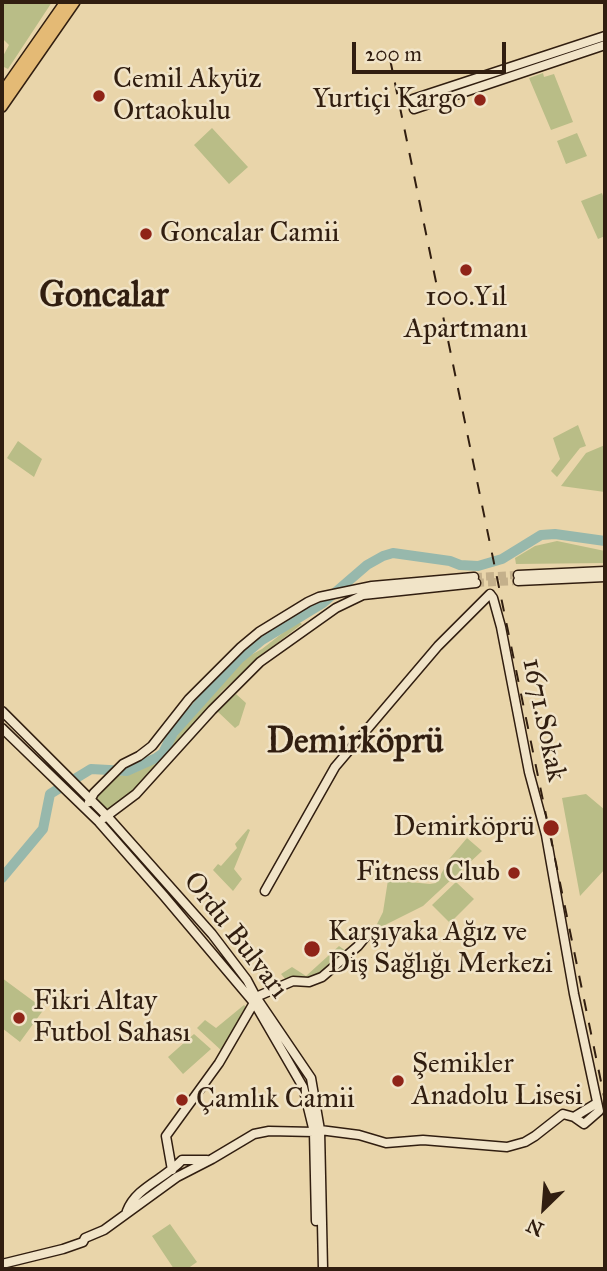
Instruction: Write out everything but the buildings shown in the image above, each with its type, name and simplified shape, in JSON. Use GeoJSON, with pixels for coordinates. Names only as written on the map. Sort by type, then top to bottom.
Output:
{"type":"FeatureCollection","features":[{"type":"Feature","properties":{"kind":"main road"},"geometry":{"type":"LineString","coordinates":[[3,104],[2,91],[65,2]]}},
{"type":"Feature","properties":{"kind":"main road"},"geometry":{"type":"LineString","coordinates":[[3,104],[75,2]]}},
{"type":"Feature","properties":{"kind":"street"},"geometry":{"type":"LineString","coordinates":[[413,99],[605,36]]}},
{"type":"Feature","properties":{"kind":"street"},"geometry":{"type":"LineString","coordinates":[[414,109],[605,46]]}},
{"type":"Feature","properties":{"kind":"street"},"geometry":{"type":"LineString","coordinates":[[605,571],[518,578],[605,577]]}},
{"type":"Feature","properties":{"kind":"street"},"geometry":{"type":"LineString","coordinates":[[84,808],[94,793],[123,764],[152,746],[189,699],[241,647],[259,632],[319,597],[372,586],[475,580],[363,595],[336,608],[260,662],[212,710],[136,794],[99,822]]}},
{"type":"Feature","properties":{"kind":"street","name":"1671.Sokak"},"geometry":{"type":"LineString","coordinates":[[265,891],[335,767],[438,646],[490,594],[494,598],[501,627],[529,772],[546,835],[574,994],[597,1103],[574,1117],[563,1114],[526,1142],[507,1147],[423,1140],[386,1143],[359,1135],[317,1131]]}},
{"type":"Feature","properties":{"kind":"street","name":"Ordu Bulvarı"},"geometry":{"type":"LineString","coordinates":[[2,710],[107,816],[212,934],[247,980],[255,1001]]}},
{"type":"Feature","properties":{"kind":"street","name":"Ordu Bulvarı"},"geometry":{"type":"LineString","coordinates":[[2,728],[99,822],[255,1001],[311,1078],[317,1131],[323,1269]]}},
{"type":"Feature","properties":{"kind":"street"},"geometry":{"type":"LineString","coordinates":[[173,1170],[166,1136],[219,1063],[255,1001],[293,981],[309,982],[322,977],[367,935]]}},
{"type":"Feature","properties":{"kind":"street"},"geometry":{"type":"LineString","coordinates":[[2,1264],[83,1242],[85,1238],[104,1230],[177,1177],[254,1134],[269,1131],[317,1131]]}},
{"type":"Feature","properties":{"kind":"street","name":"Ordu Bulvarı"},"geometry":{"type":"LineString","coordinates":[[317,1131],[316,1231],[321,1240]]}},
{"type":"Feature","properties":{"kind":"street"},"geometry":{"type":"LineString","coordinates":[[127,1211],[132,1199],[173,1170],[182,1160],[212,1159]]}},
{"type":"Feature","properties":{"kind":"green space"},"geometry":{"type":"Polygon","coordinates":[[[2,2],[52,2],[8,69],[2,66],[2,58],[9,45],[2,38],[2,2]]]}},
{"type":"Feature","properties":{"kind":"green space"},"geometry":{"type":"Polygon","coordinates":[[[543,73],[544,77],[554,74],[573,122],[551,130],[529,78],[543,73]]]}},
{"type":"Feature","properties":{"kind":"green space"},"geometry":{"type":"Polygon","coordinates":[[[212,128],[248,167],[229,184],[194,145],[212,128]]]}},
{"type":"Feature","properties":{"kind":"green space"},"geometry":{"type":"Polygon","coordinates":[[[577,133],[587,156],[566,164],[557,141],[577,133]]]}},
{"type":"Feature","properties":{"kind":"green space"},"geometry":{"type":"Polygon","coordinates":[[[602,193],[605,202],[605,236],[598,239],[581,201],[602,193]]]}},
{"type":"Feature","properties":{"kind":"green space"},"geometry":{"type":"Polygon","coordinates":[[[578,425],[586,446],[580,448],[557,477],[551,471],[560,459],[553,438],[578,425]]]}},
{"type":"Feature","properties":{"kind":"green space"},"geometry":{"type":"Polygon","coordinates":[[[18,441],[42,459],[34,477],[7,458],[18,441]]]}},
{"type":"Feature","properties":{"kind":"green space"},"geometry":{"type":"Polygon","coordinates":[[[605,445],[605,492],[561,486],[586,453],[605,445]]]}},
{"type":"Feature","properties":{"kind":"green space"},"geometry":{"type":"Polygon","coordinates":[[[557,541],[605,551],[605,563],[516,564],[515,558],[535,546],[557,541]]]}},
{"type":"Feature","properties":{"kind":"green space"},"geometry":{"type":"Polygon","coordinates":[[[298,621],[302,624],[222,691],[172,750],[169,748],[190,716],[247,657],[262,649],[298,621]]]}},
{"type":"Feature","properties":{"kind":"green space"},"geometry":{"type":"Polygon","coordinates":[[[236,694],[246,703],[239,725],[235,728],[217,711],[236,694]]]}},
{"type":"Feature","properties":{"kind":"green space"},"geometry":{"type":"Polygon","coordinates":[[[163,756],[129,796],[108,810],[95,797],[116,776],[141,770],[163,756]]]}},
{"type":"Feature","properties":{"kind":"green space"},"geometry":{"type":"Polygon","coordinates":[[[586,794],[605,810],[605,869],[580,896],[562,798],[586,794]]]}},
{"type":"Feature","properties":{"kind":"green space"},"geometry":{"type":"Polygon","coordinates":[[[250,830],[234,869],[242,879],[233,891],[213,870],[218,864],[221,866],[237,848],[235,844],[250,830]]]}},
{"type":"Feature","properties":{"kind":"green space"},"geometry":{"type":"Polygon","coordinates":[[[467,838],[482,851],[423,906],[381,927],[377,924],[383,912],[388,880],[436,883],[450,858],[467,838]]]}},
{"type":"Feature","properties":{"kind":"green space"},"geometry":{"type":"Polygon","coordinates":[[[456,882],[474,899],[450,923],[432,905],[456,882]]]}},
{"type":"Feature","properties":{"kind":"green space"},"geometry":{"type":"Polygon","coordinates":[[[339,946],[346,951],[341,959],[321,974],[287,981],[281,974],[292,967],[306,976],[339,946]]]}},
{"type":"Feature","properties":{"kind":"green space","name":"Fikri Altay Futbol Sahası"},"geometry":{"type":"Polygon","coordinates":[[[2,978],[44,1009],[20,1042],[2,1028],[2,978]]]}},
{"type":"Feature","properties":{"kind":"green space"},"geometry":{"type":"Polygon","coordinates":[[[244,1005],[249,1010],[223,1052],[197,1028],[205,1020],[216,1028],[244,1005]]]}},
{"type":"Feature","properties":{"kind":"green space"},"geometry":{"type":"Polygon","coordinates":[[[194,1034],[211,1049],[183,1074],[168,1057],[194,1034]]]}},
{"type":"Feature","properties":{"kind":"green space"},"geometry":{"type":"Polygon","coordinates":[[[170,1224],[197,1262],[187,1269],[174,1269],[152,1236],[170,1224]]]}},
{"type":"Feature","properties":{"kind":"waterway"},"geometry":{"type":"LineString","coordinates":[[2,878],[43,829],[50,794],[91,769],[127,771],[163,753],[173,733],[239,659],[262,640],[323,603],[367,565],[383,556],[393,553],[478,566],[502,559],[541,535],[555,534],[605,541]]}},
{"type":"Feature","properties":{"kind":"tunnel"},"geometry":{"type":"LineString","coordinates":[[474,577],[518,575]]}},
{"type":"Feature","properties":{"kind":"tunnel"},"geometry":{"type":"LineString","coordinates":[[476,583],[518,581]]}},
{"type":"Feature","properties":{"kind":"railway"},"geometry":{"type":"LineString","coordinates":[[390,59],[605,1101]]}},
{"type":"Feature","properties":{"kind":"place","name":"Cemil Akyüz Ortaokulu"},"geometry":{"type":"Point","coordinates":[99,96]}},
{"type":"Feature","properties":{"kind":"place","name":"Yurtiçi Kargo"},"geometry":{"type":"Point","coordinates":[480,100]}},
{"type":"Feature","properties":{"kind":"place","name":"Goncalar Camii"},"geometry":{"type":"Point","coordinates":[146,234]}},
{"type":"Feature","properties":{"kind":"place","name":"100.Yıl Apartmanı"},"geometry":{"type":"Point","coordinates":[466,270]}},
{"type":"Feature","properties":{"kind":"place","name":"Demirköprü"},"geometry":{"type":"Point","coordinates":[551,828]}},
{"type":"Feature","properties":{"kind":"place","name":"Fitness Club"},"geometry":{"type":"Point","coordinates":[514,873]}},
{"type":"Feature","properties":{"kind":"place","name":"Karşıyaka Ağız ve Diş Sağlığı Merkezi"},"geometry":{"type":"Point","coordinates":[312,949]}},
{"type":"Feature","properties":{"kind":"place","name":"Fikri Altay Futbol Sahası"},"geometry":{"type":"Point","coordinates":[19,1018]}},
{"type":"Feature","properties":{"kind":"place","name":"Şemikler Anadolu Lisesi"},"geometry":{"type":"Point","coordinates":[398,1081]}},
{"type":"Feature","properties":{"kind":"place","name":"Çamlık Camii"},"geometry":{"type":"Point","coordinates":[182,1100]}},
{"type":"Feature","properties":{"kind":"district","name":"Goncalar"},"geometry":{"type":"Point","coordinates":[104,297]}},
{"type":"Feature","properties":{"kind":"district","name":"Demirköprü"},"geometry":{"type":"Point","coordinates":[355,743]}}]}
